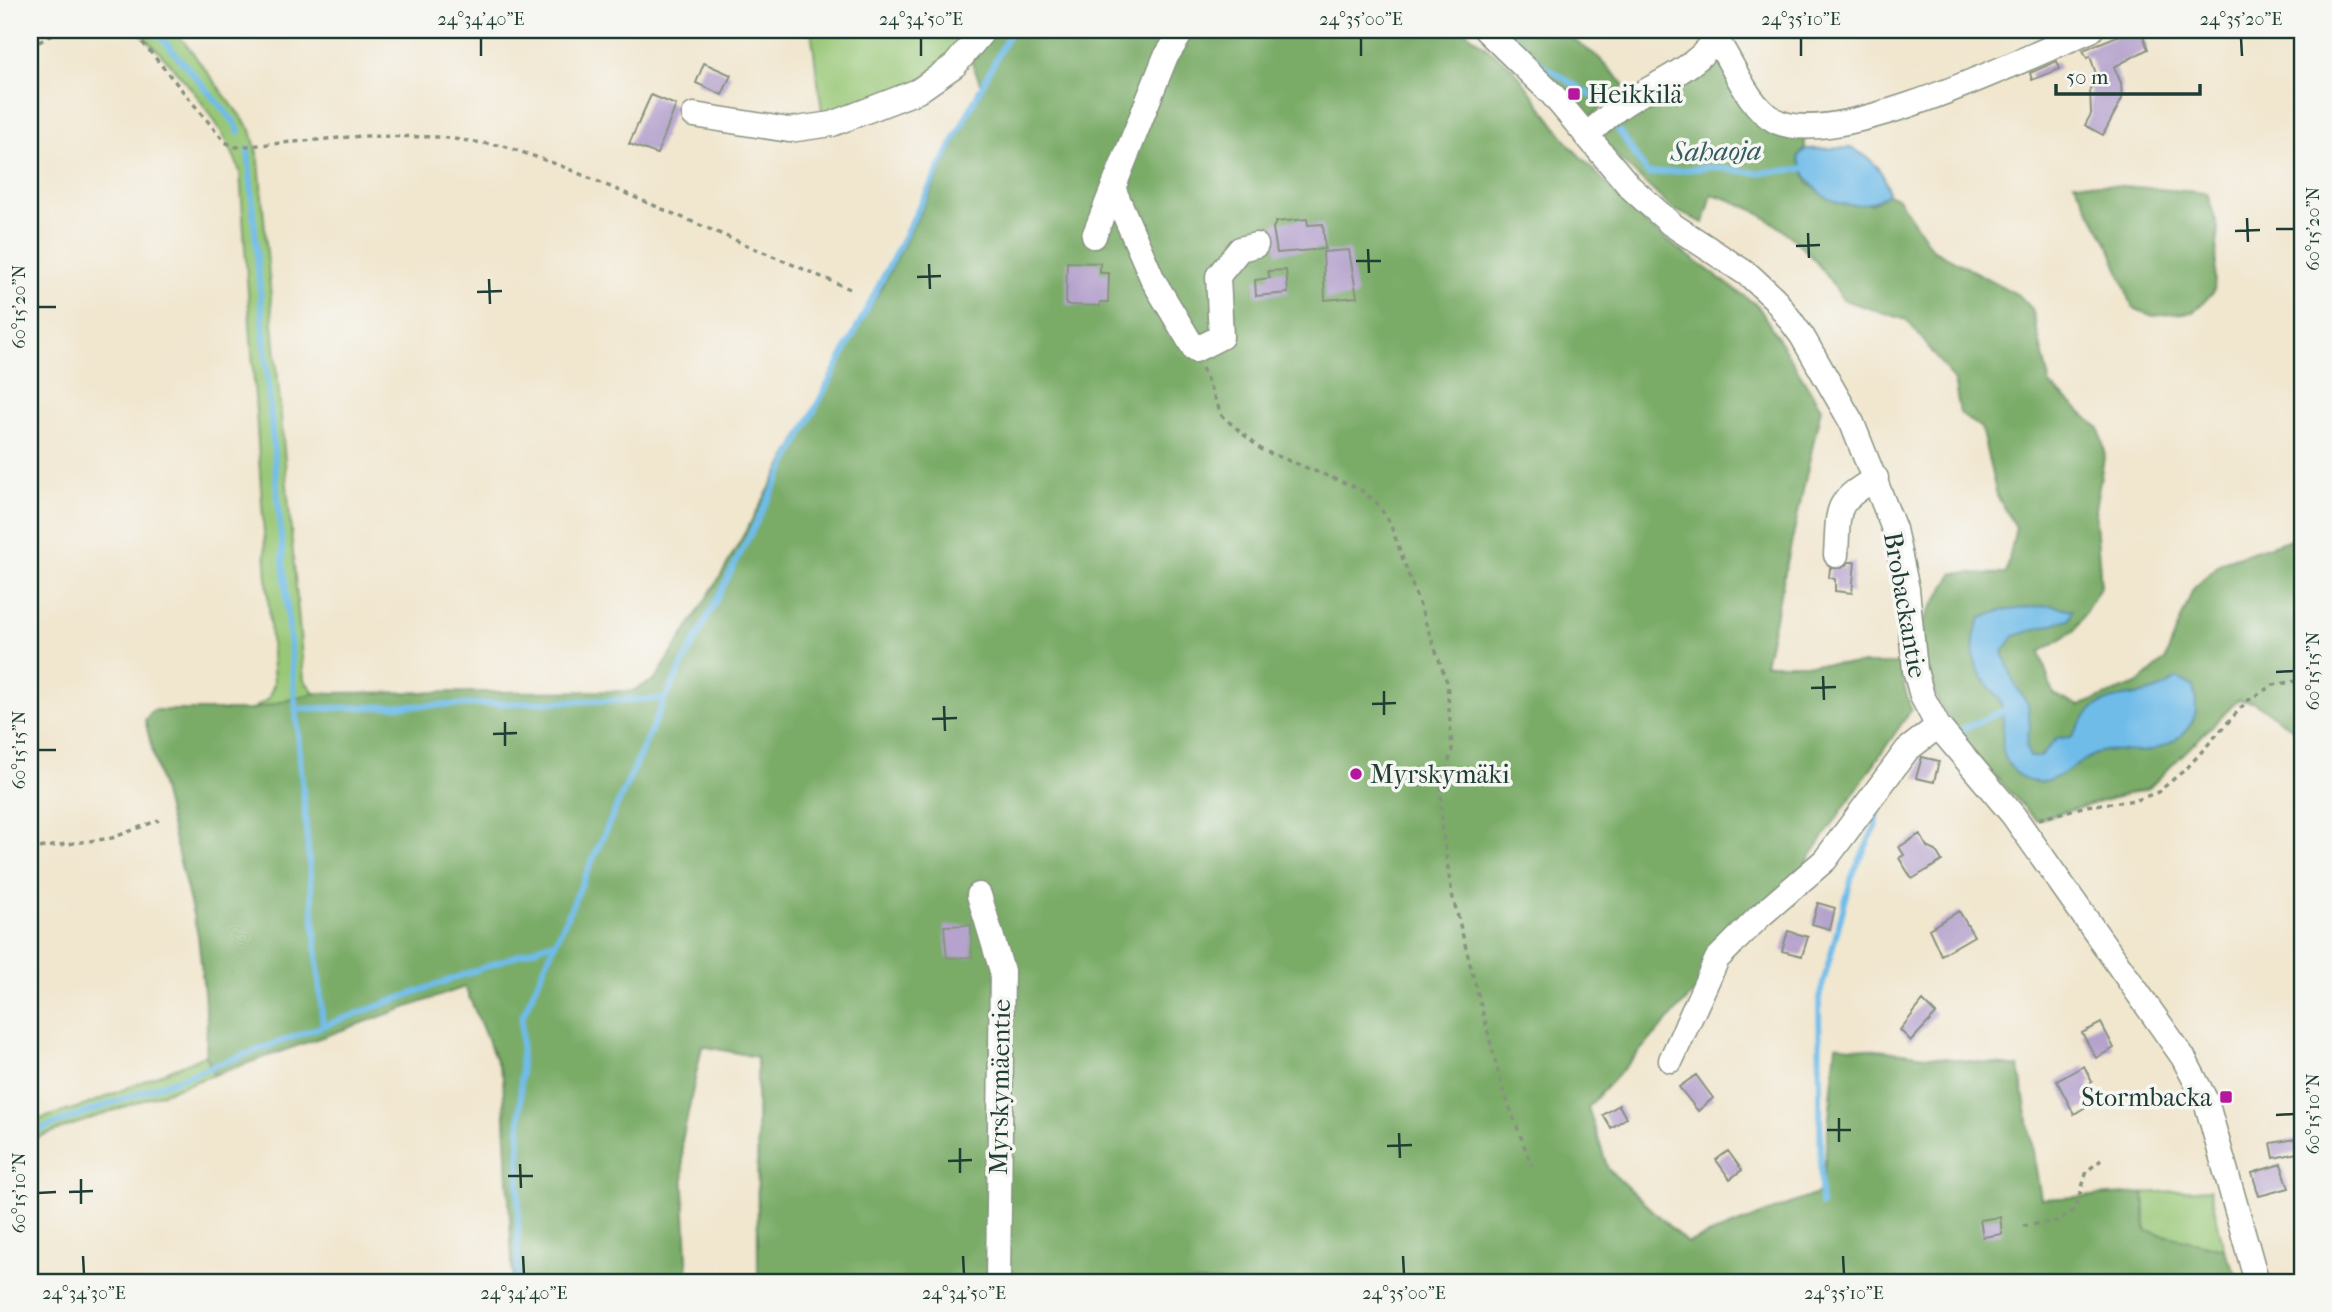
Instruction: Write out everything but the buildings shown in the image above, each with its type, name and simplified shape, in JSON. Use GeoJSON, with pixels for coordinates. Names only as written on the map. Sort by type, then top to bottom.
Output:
{"type":"FeatureCollection","features":[{"type":"Feature","properties":{"kind":"street"},"geometry":{"type":"LineString","coordinates":[[694,116],[789,130],[832,124],[918,91],[955,65],[984,30]]}},
{"type":"Feature","properties":{"kind":"street"},"geometry":{"type":"LineString","coordinates":[[1094,236],[1165,58],[1183,30]]}},
{"type":"Feature","properties":{"kind":"street","name":"Brobackantie"},"geometry":{"type":"LineString","coordinates":[[1486,30],[1552,94],[1630,187],[1671,224],[1726,258],[1774,298],[1825,370],[1876,478],[1894,529],[1907,589],[1915,670],[1922,696],[1938,726],[2021,826],[2183,1057],[2206,1101],[2257,1282]]}},
{"type":"Feature","properties":{"kind":"street"},"geometry":{"type":"LineString","coordinates":[[1586,136],[1621,106],[1689,65],[1717,34],[1748,94],[1774,120],[1808,129],[1868,120],[2091,30]]}},
{"type":"Feature","properties":{"kind":"street"},"geometry":{"type":"LineString","coordinates":[[1113,188],[1153,280],[1195,350],[1221,337],[1218,276],[1240,249],[1256,245]]}},
{"type":"Feature","properties":{"kind":"street"},"geometry":{"type":"LineString","coordinates":[[1836,555],[1839,508],[1846,496],[1876,478]]}},
{"type":"Feature","properties":{"kind":"street"},"geometry":{"type":"LineString","coordinates":[[1671,1060],[1717,960],[1760,916],[1825,860],[1908,750],[1938,726]]}},
{"type":"Feature","properties":{"kind":"street","name":"Myrskymäentie"},"geometry":{"type":"LineString","coordinates":[[978,895],[1002,971],[998,1282]]}},
{"type":"Feature","properties":{"kind":"path"},"geometry":{"type":"LineString","coordinates":[[30,47],[61,30]]}},
{"type":"Feature","properties":{"kind":"path"},"geometry":{"type":"LineString","coordinates":[[128,30],[133,31],[225,142],[236,147],[362,136],[440,137],[504,146],[559,165],[850,289]]}},
{"type":"Feature","properties":{"kind":"path"},"geometry":{"type":"LineString","coordinates":[[1195,350],[1222,416],[1262,450],[1360,489],[1377,503],[1390,523],[1447,682],[1452,750],[1441,788],[1441,816],[1452,894],[1502,1087],[1532,1166]]}},
{"type":"Feature","properties":{"kind":"path"},"geometry":{"type":"LineString","coordinates":[[2021,826],[2087,806],[2137,800],[2158,792],[2187,768],[2247,701],[2273,685],[2302,680]]}},
{"type":"Feature","properties":{"kind":"path"},"geometry":{"type":"LineString","coordinates":[[30,849],[112,838],[159,820]]}},
{"type":"Feature","properties":{"kind":"path"},"geometry":{"type":"LineString","coordinates":[[2023,1226],[2057,1221],[2075,1210],[2087,1171],[2101,1160]]}},
{"type":"Feature","properties":{"kind":"green space"},"geometry":{"type":"Polygon","coordinates":[[[137,30],[175,30],[251,130],[259,161],[304,680],[315,693],[251,710],[268,699],[274,684],[240,172],[222,134],[197,96],[137,30]]]}},
{"type":"Feature","properties":{"kind":"green space"},"geometry":{"type":"Polygon","coordinates":[[[811,30],[975,30],[946,60],[911,87],[823,119],[811,30]]]}},
{"type":"Feature","properties":{"kind":"green space"},"geometry":{"type":"Polygon","coordinates":[[[990,30],[1464,30],[1513,68],[1572,148],[1650,228],[1758,306],[1821,408],[1765,664],[1898,664],[1911,710],[1783,896],[1588,1107],[1608,1169],[1687,1243],[1822,1192],[1836,1045],[2019,1067],[2041,1199],[2144,1193],[2146,1231],[2224,1249],[2240,1282],[758,1282],[757,1057],[702,1046],[682,1141],[688,1282],[513,1282],[503,1077],[465,987],[214,1075],[206,1055],[207,1021],[198,935],[145,720],[153,710],[251,710],[315,693],[632,691],[655,680],[723,572],[884,283],[983,89],[971,61],[990,30]]]}},
{"type":"Feature","properties":{"kind":"green space"},"geometry":{"type":"Polygon","coordinates":[[[1502,30],[1559,30],[1597,56],[1625,85],[1589,119],[1502,30]]]}},
{"type":"Feature","properties":{"kind":"green space"},"geometry":{"type":"Polygon","coordinates":[[[1715,52],[1738,97],[1805,133],[1805,149],[1798,157],[1809,185],[1871,204],[1888,194],[1898,198],[1932,249],[2020,296],[2032,309],[2050,385],[2099,428],[2105,452],[2095,509],[2101,586],[2074,631],[2040,652],[2053,694],[2079,706],[2139,683],[2165,660],[2193,589],[2222,562],[2297,537],[2302,538],[2302,735],[2254,702],[2238,700],[2149,788],[2036,820],[1971,751],[1938,702],[1927,670],[1921,624],[1954,573],[2006,574],[2016,527],[1997,496],[1981,428],[1960,413],[1954,380],[1907,320],[1843,300],[1803,248],[1771,221],[1734,201],[1712,194],[1704,223],[1672,209],[1597,137],[1715,52]]]}},
{"type":"Feature","properties":{"kind":"green space"},"geometry":{"type":"Polygon","coordinates":[[[2074,182],[2207,193],[2218,228],[2214,292],[2193,312],[2153,316],[2133,308],[2109,246],[2074,182]]]}},
{"type":"Feature","properties":{"kind":"green space"},"geometry":{"type":"Polygon","coordinates":[[[206,1055],[214,1075],[30,1140],[30,1122],[86,1105],[206,1055]]]}},
{"type":"Feature","properties":{"kind":"green space"},"geometry":{"type":"Polygon","coordinates":[[[2210,1189],[2224,1249],[2146,1231],[2144,1193],[2210,1189]]]}},
{"type":"Feature","properties":{"kind":"water"},"geometry":{"type":"Polygon","coordinates":[[[1850,148],[1876,165],[1887,186],[1888,194],[1859,205],[1833,201],[1812,184],[1798,157],[1805,149],[1850,148]]]}},
{"type":"Feature","properties":{"kind":"water"},"geometry":{"type":"Polygon","coordinates":[[[2051,605],[2073,610],[2069,619],[2014,636],[2003,652],[2014,683],[2028,704],[2030,727],[2026,746],[2030,757],[2040,757],[2057,738],[2071,737],[2095,707],[2115,699],[2156,690],[2177,678],[2193,686],[2195,694],[2195,714],[2186,730],[2169,744],[2155,749],[2143,752],[2105,751],[2094,755],[2047,781],[2034,782],[2022,778],[2005,758],[2002,707],[1978,671],[1974,654],[1975,636],[1981,618],[2000,611],[2051,605]]]}},
{"type":"Feature","properties":{"kind":"waterway"},"geometry":{"type":"LineString","coordinates":[[155,30],[235,123],[239,132]]}},
{"type":"Feature","properties":{"kind":"waterway"},"geometry":{"type":"LineString","coordinates":[[517,1282],[522,1017],[665,699],[1011,30]]}},
{"type":"Feature","properties":{"kind":"waterway","name":"Sahaoja"},"geometry":{"type":"LineString","coordinates":[[1505,30],[1543,65],[1603,103]]}},
{"type":"Feature","properties":{"kind":"waterway","name":"Sahaoja"},"geometry":{"type":"LineString","coordinates":[[1615,125],[1648,174],[1712,167],[1755,173],[1802,169]]}},
{"type":"Feature","properties":{"kind":"waterway"},"geometry":{"type":"LineString","coordinates":[[248,150],[323,1026]]}},
{"type":"Feature","properties":{"kind":"waterway"},"geometry":{"type":"LineString","coordinates":[[296,709],[665,699]]}},
{"type":"Feature","properties":{"kind":"waterway"},"geometry":{"type":"LineString","coordinates":[[1963,729],[2011,707]]}},
{"type":"Feature","properties":{"kind":"waterway"},"geometry":{"type":"LineString","coordinates":[[1821,1205],[1819,998],[1852,876],[1876,825],[1880,802]]}},
{"type":"Feature","properties":{"kind":"waterway"},"geometry":{"type":"LineString","coordinates":[[30,1133],[556,941]]}},
{"type":"Feature","properties":{"kind":"place","name":"Heikkilä"},"geometry":{"type":"Point","coordinates":[1574,94]}},
{"type":"Feature","properties":{"kind":"place","name":"Myrskymäki"},"geometry":{"type":"Point","coordinates":[1356,774]}},
{"type":"Feature","properties":{"kind":"place","name":"Stormbacka"},"geometry":{"type":"Point","coordinates":[2226,1097]}}]}
